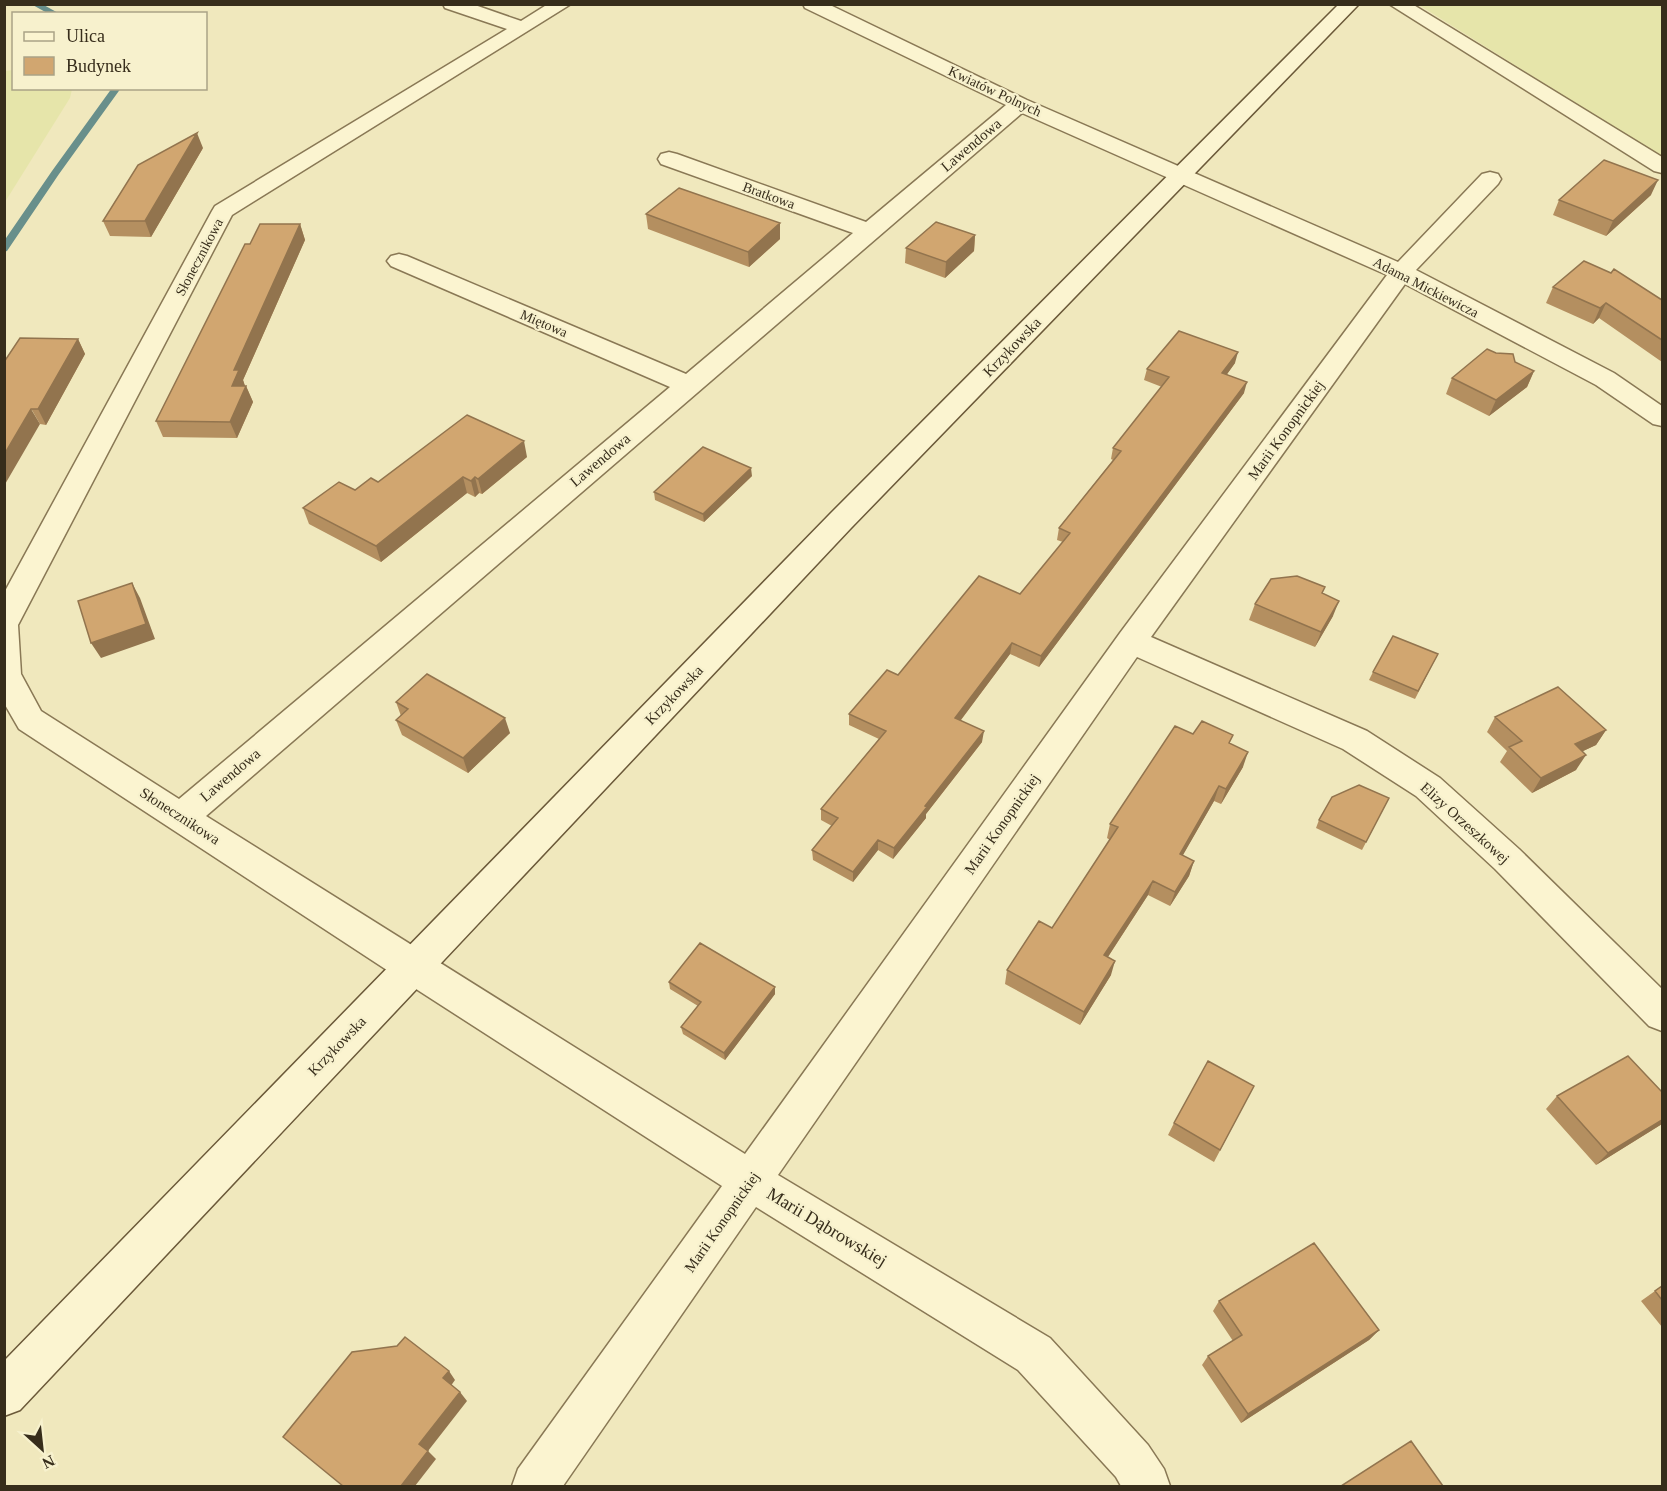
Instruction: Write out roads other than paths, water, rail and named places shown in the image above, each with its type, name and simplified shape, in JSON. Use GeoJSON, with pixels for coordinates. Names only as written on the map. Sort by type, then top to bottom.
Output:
{"type":"FeatureCollection","features":[{"type":"Feature","properties":{"kind":"street"},"geometry":{"type":"LineString","coordinates":[[452,4],[522,28]]}},
{"type":"Feature","properties":{"kind":"street","name":"Słonecznikowa"},"geometry":{"type":"LineString","coordinates":[[4,622],[223,211],[562,4]]}},
{"type":"Feature","properties":{"kind":"street","name":"Kwiatów Polnych"},"geometry":{"type":"LineString","coordinates":[[812,4],[1020,104],[1181,173]]}},
{"type":"Feature","properties":{"kind":"street","name":"Krzykowska"},"geometry":{"type":"LineString","coordinates":[[4,1394],[412,967],[1181,173],[1350,4]]}},
{"type":"Feature","properties":{"kind":"street"},"geometry":{"type":"LineString","coordinates":[[1398,4],[1662,166]]}},
{"type":"Feature","properties":{"kind":"street","name":"Lawendowa"},"geometry":{"type":"LineString","coordinates":[[182,817],[1020,104]]}},
{"type":"Feature","properties":{"kind":"street","name":"Bratkowa"},"geometry":{"type":"LineString","coordinates":[[669,159],[869,231]]}},
{"type":"Feature","properties":{"kind":"street","name":"Adama Mickiewicza"},"geometry":{"type":"LineString","coordinates":[[1181,173],[1401,272],[1605,379],[1662,418]]}},
{"type":"Feature","properties":{"kind":"street","name":"Marii Konopnickiej"},"geometry":{"type":"LineString","coordinates":[[535,1486],[1131,640],[1401,272],[1490,179]]}},
{"type":"Feature","properties":{"kind":"street","name":"Miętowa"},"geometry":{"type":"LineString","coordinates":[[399,261],[689,384]]}},
{"type":"Feature","properties":{"kind":"street","name":"Słonecznikowa"},"geometry":{"type":"LineString","coordinates":[[4,628],[5,674],[30,720],[412,967]]}},
{"type":"Feature","properties":{"kind":"street","name":"Elizy Orzeszkowej"},"geometry":{"type":"LineString","coordinates":[[1131,640],[1355,740],[1428,787],[1507,859],[1662,1014]]}},
{"type":"Feature","properties":{"kind":"street","name":"Marii Dąbrowskiej"},"geometry":{"type":"LineString","coordinates":[[412,967],[751,1181],[1034,1354],[1132,1461],[1147,1486]]}},
{"type":"Feature","properties":{"kind":"waterway"},"geometry":{"type":"LineString","coordinates":[[35,4],[52,12]]}},
{"type":"Feature","properties":{"kind":"waterway"},"geometry":{"type":"LineString","coordinates":[[4,249],[55,173],[116,90]]}}]}
